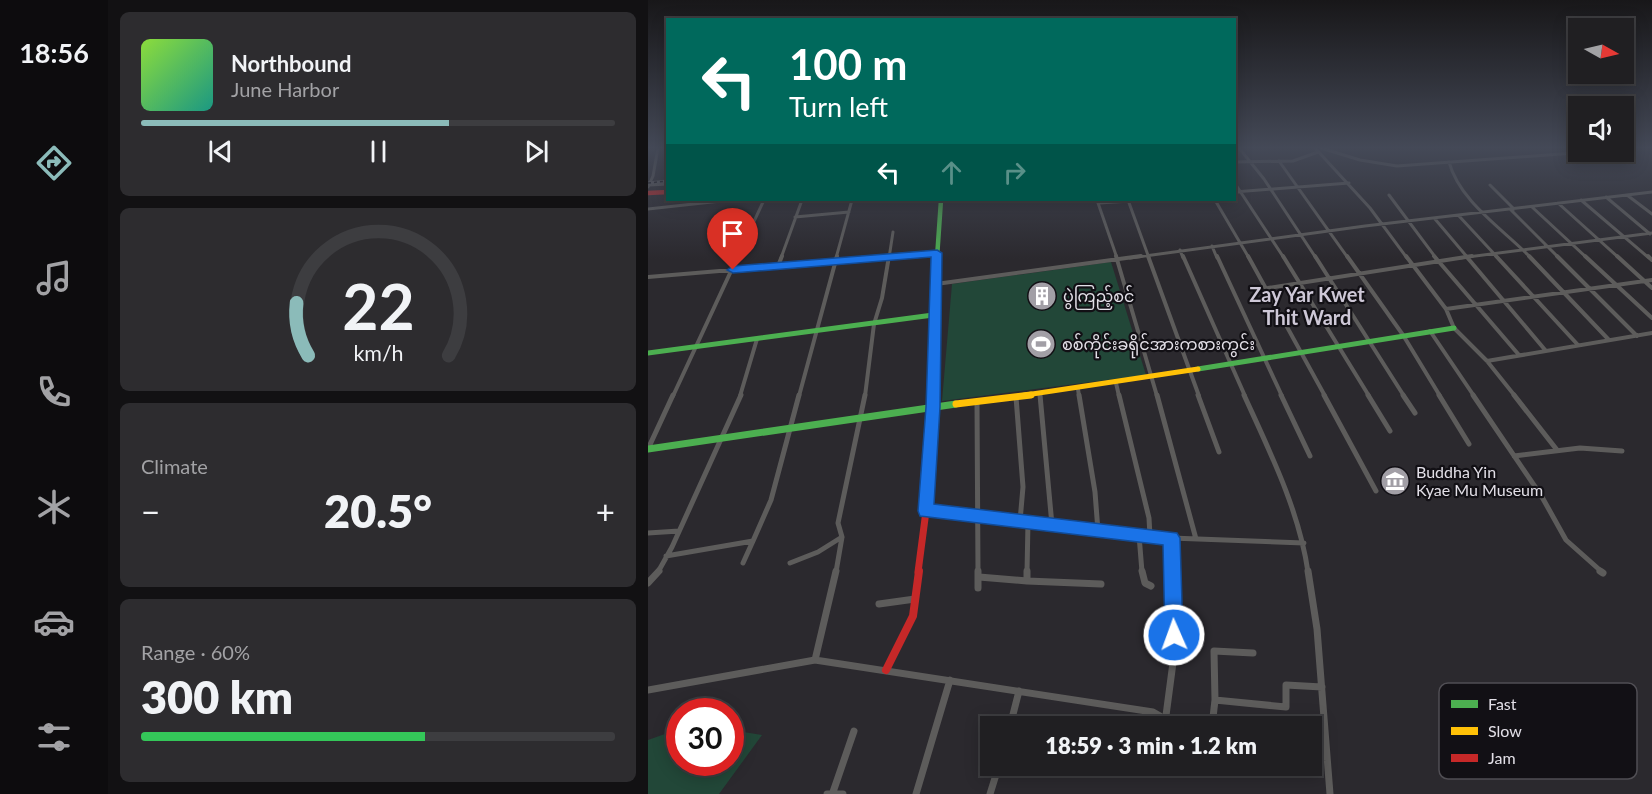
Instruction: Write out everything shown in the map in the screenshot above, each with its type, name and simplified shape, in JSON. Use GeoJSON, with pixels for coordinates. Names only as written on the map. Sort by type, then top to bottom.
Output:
{"type":"FeatureCollection","features":[{"type":"Feature","properties":{"kind":"main road"},"geometry":{"type":"LineString","coordinates":[[648,193],[666,192]]}},
{"type":"Feature","properties":{"kind":"main road"},"geometry":{"type":"LineString","coordinates":[[886,670],[913,616],[926,511],[933,407],[933,315],[941,201]]}},
{"type":"Feature","properties":{"kind":"main road"},"geometry":{"type":"LineString","coordinates":[[648,353],[933,315]]}},
{"type":"Feature","properties":{"kind":"main road"},"geometry":{"type":"LineString","coordinates":[[648,449],[862,417],[1152,378],[1454,328]]}},
{"type":"Feature","properties":{"kind":"street"},"geometry":{"type":"LineString","coordinates":[[1236,185],[1272,238],[1390,431]]}},
{"type":"Feature","properties":{"kind":"street"},"geometry":{"type":"LineString","coordinates":[[1268,185],[1415,413]]}},
{"type":"Feature","properties":{"kind":"street"},"geometry":{"type":"LineString","coordinates":[[1297,185],[1403,335],[1468,444]]}},
{"type":"Feature","properties":{"kind":"street"},"geometry":{"type":"LineString","coordinates":[[1236,192],[1328,185]]}},
{"type":"Feature","properties":{"kind":"street"},"geometry":{"type":"LineString","coordinates":[[1351,185],[1446,309],[1454,328],[1487,360],[1557,450]]}},
{"type":"Feature","properties":{"kind":"street"},"geometry":{"type":"LineString","coordinates":[[1460,185],[1609,340]]}},
{"type":"Feature","properties":{"kind":"street"},"geometry":{"type":"LineString","coordinates":[[1490,185],[1637,336]]}},
{"type":"Feature","properties":{"kind":"street"},"geometry":{"type":"LineString","coordinates":[[936,284],[1301,234],[1652,192]]}},
{"type":"Feature","properties":{"kind":"street"},"geometry":{"type":"LineString","coordinates":[[1389,195],[1438,261],[1519,355]]}},
{"type":"Feature","properties":{"kind":"street"},"geometry":{"type":"LineString","coordinates":[[1628,195],[1652,214]]}},
{"type":"Feature","properties":{"kind":"street"},"geometry":{"type":"LineString","coordinates":[[1606,197],[1651,234]]}},
{"type":"Feature","properties":{"kind":"street"},"geometry":{"type":"LineString","coordinates":[[1581,200],[1652,260]]}},
{"type":"Feature","properties":{"kind":"street"},"geometry":{"type":"LineString","coordinates":[[648,209],[721,201]]}},
{"type":"Feature","properties":{"kind":"street"},"geometry":{"type":"LineString","coordinates":[[648,449],[764,201]]}},
{"type":"Feature","properties":{"kind":"street"},"geometry":{"type":"LineString","coordinates":[[778,266],[802,201]]}},
{"type":"Feature","properties":{"kind":"street"},"geometry":{"type":"LineString","coordinates":[[743,563],[771,500],[852,201]]}},
{"type":"Feature","properties":{"kind":"street"},"geometry":{"type":"LineString","coordinates":[[1098,201],[1152,378],[1196,539]]}},
{"type":"Feature","properties":{"kind":"street"},"geometry":{"type":"LineString","coordinates":[[1129,201],[1219,452]]}},
{"type":"Feature","properties":{"kind":"street"},"geometry":{"type":"LineString","coordinates":[[1216,201],[1268,288],[1301,354],[1376,491]]}},
{"type":"Feature","properties":{"kind":"street"},"geometry":{"type":"LineString","coordinates":[[1558,203],[1652,288]]}},
{"type":"Feature","properties":{"kind":"street"},"geometry":{"type":"LineString","coordinates":[[1532,207],[1652,318]]}},
{"type":"Feature","properties":{"kind":"street"},"geometry":{"type":"LineString","coordinates":[[795,217],[849,212]]}},
{"type":"Feature","properties":{"kind":"street"},"geometry":{"type":"LineString","coordinates":[[1459,216],[1578,345]]}},
{"type":"Feature","properties":{"kind":"street"},"geometry":{"type":"LineString","coordinates":[[1435,219],[1546,351]]}},
{"type":"Feature","properties":{"kind":"street"},"geometry":{"type":"LineString","coordinates":[[815,660],[842,537],[838,523],[862,417],[874,324],[882,298],[893,232]]}},
{"type":"Feature","properties":{"kind":"street"},"geometry":{"type":"LineString","coordinates":[[1268,288],[1412,264],[1651,234]]}},
{"type":"Feature","properties":{"kind":"street"},"geometry":{"type":"LineString","coordinates":[[1212,246],[1310,456]]}},
{"type":"Feature","properties":{"kind":"street"},"geometry":{"type":"LineString","coordinates":[[1180,250],[1282,483],[1304,543],[1313,599],[1330,794]]}},
{"type":"Feature","properties":{"kind":"street"},"geometry":{"type":"LineString","coordinates":[[648,277],[937,253]]}},
{"type":"Feature","properties":{"kind":"street"},"geometry":{"type":"LineString","coordinates":[[1446,309],[1652,280]]}},
{"type":"Feature","properties":{"kind":"street"},"geometry":{"type":"LineString","coordinates":[[1430,332],[1542,497],[1566,540],[1603,573]]}},
{"type":"Feature","properties":{"kind":"street"},"geometry":{"type":"LineString","coordinates":[[1487,360],[1652,333]]}},
{"type":"Feature","properties":{"kind":"street"},"geometry":{"type":"LineString","coordinates":[[648,583],[656,576],[679,531],[722,437],[747,373],[757,339]]}},
{"type":"Feature","properties":{"kind":"street"},"geometry":{"type":"LineString","coordinates":[[1116,383],[1149,518],[1150,536]]}},
{"type":"Feature","properties":{"kind":"street"},"geometry":{"type":"LineString","coordinates":[[1078,389],[1095,492],[1098,531]]}},
{"type":"Feature","properties":{"kind":"street"},"geometry":{"type":"LineString","coordinates":[[1040,394],[1052,525]]}},
{"type":"Feature","properties":{"kind":"street"},"geometry":{"type":"LineString","coordinates":[[1016,397],[1023,487],[1020,521]]}},
{"type":"Feature","properties":{"kind":"street"},"geometry":{"type":"LineString","coordinates":[[977,402],[978,588]]}},
{"type":"Feature","properties":{"kind":"street"},"geometry":{"type":"LineString","coordinates":[[1514,456],[1580,448],[1622,452]]}},
{"type":"Feature","properties":{"kind":"street"},"geometry":{"type":"LineString","coordinates":[[926,511],[1171,538],[1304,543]]}},
{"type":"Feature","properties":{"kind":"street"},"geometry":{"type":"LineString","coordinates":[[1027,581],[1028,522]]}},
{"type":"Feature","properties":{"kind":"street"},"geometry":{"type":"LineString","coordinates":[[648,533],[679,531]]}},
{"type":"Feature","properties":{"kind":"street"},"geometry":{"type":"LineString","coordinates":[[1140,535],[1141,567],[1145,583],[1151,586]]}},
{"type":"Feature","properties":{"kind":"street"},"geometry":{"type":"LineString","coordinates":[[790,563],[818,552],[842,537]]}},
{"type":"Feature","properties":{"kind":"street"},"geometry":{"type":"LineString","coordinates":[[1171,538],[1174,635]]}},
{"type":"Feature","properties":{"kind":"street"},"geometry":{"type":"LineString","coordinates":[[666,556],[753,541]]}},
{"type":"Feature","properties":{"kind":"street"},"geometry":{"type":"LineString","coordinates":[[979,577],[1101,584]]}},
{"type":"Feature","properties":{"kind":"street"},"geometry":{"type":"LineString","coordinates":[[879,604],[915,599]]}},
{"type":"Feature","properties":{"kind":"street"},"geometry":{"type":"LineString","coordinates":[[1213,716],[1214,651],[1253,653]]}},
{"type":"Feature","properties":{"kind":"street"},"geometry":{"type":"LineString","coordinates":[[1166,716],[1174,655]]}},
{"type":"Feature","properties":{"kind":"street"},"geometry":{"type":"LineString","coordinates":[[648,690],[815,660],[1153,712],[1160,716]]}},
{"type":"Feature","properties":{"kind":"street"},"geometry":{"type":"LineString","coordinates":[[916,794],[950,680]]}},
{"type":"Feature","properties":{"kind":"street"},"geometry":{"type":"LineString","coordinates":[[1215,700],[1286,707],[1286,685],[1322,687]]}},
{"type":"Feature","properties":{"kind":"street"},"geometry":{"type":"LineString","coordinates":[[1013,716],[1019,691]]}},
{"type":"Feature","properties":{"kind":"street"},"geometry":{"type":"LineString","coordinates":[[843,794],[830,793],[854,731]]}},
{"type":"Feature","properties":{"kind":"street"},"geometry":{"type":"LineString","coordinates":[[1322,757],[1327,757]]}},
{"type":"Feature","properties":{"kind":"street"},"geometry":{"type":"LineString","coordinates":[[990,794],[996,776]]}},
{"type":"Feature","properties":{"kind":"green space","name":"စစ်ကိုင်းခရိုင်အားကစားကွင်း"},"geometry":{"type":"Polygon","coordinates":[[[1111,262],[1146,375],[942,401],[952,284],[1111,262]]]}},
{"type":"Feature","properties":{"kind":"green space"},"geometry":{"type":"Polygon","coordinates":[[[744,732],[762,735],[744,760],[744,732]]]}},
{"type":"Feature","properties":{"kind":"green space"},"geometry":{"type":"Polygon","coordinates":[[[666,734],[666,776],[732,776],[719,794],[648,794],[648,740],[666,734]]]}},
{"type":"Feature","properties":{"kind":"traffic: fast"},"geometry":{"type":"LineString","coordinates":[[934,295],[941,201]]}},
{"type":"Feature","properties":{"kind":"traffic: fast"},"geometry":{"type":"LineString","coordinates":[[648,353],[933,315]]}},
{"type":"Feature","properties":{"kind":"traffic: fast"},"geometry":{"type":"LineString","coordinates":[[1198,369],[1454,328]]}},
{"type":"Feature","properties":{"kind":"traffic: fast"},"geometry":{"type":"LineString","coordinates":[[648,449],[956,404]]}},
{"type":"Feature","properties":{"kind":"traffic: slow"},"geometry":{"type":"LineString","coordinates":[[956,404],[1078,389],[1198,369]]}},
{"type":"Feature","properties":{"kind":"traffic: jam"},"geometry":{"type":"LineString","coordinates":[[648,193],[666,192]]}},
{"type":"Feature","properties":{"kind":"traffic: jam"},"geometry":{"type":"LineString","coordinates":[[886,670],[913,616],[926,511],[933,407],[934,295]]}},
{"type":"Feature","properties":{"kind":"place","name":"ပွဲကြည့်စင်"},"geometry":{"type":"Point","coordinates":[1042,296]}},
{"type":"Feature","properties":{"kind":"place","name":"စစ်ကိုင်းခရိုင်အားကစားကွင်း"},"geometry":{"type":"Point","coordinates":[1041,344]}},
{"type":"Feature","properties":{"kind":"place","name":"Buddha Yin Kyae Mu Museum"},"geometry":{"type":"Point","coordinates":[1395,481]}},
{"type":"Feature","properties":{"kind":"district","name":"Zay Yar Kwet Thit Ward"},"geometry":{"type":"Point","coordinates":[1307,306]}},
{"type":"Feature","properties":{"kind":"route"},"geometry":{"type":"LineString","coordinates":[[733,270],[937,253],[933,315],[933,407],[926,511],[1171,538],[1174,635]]}}]}
